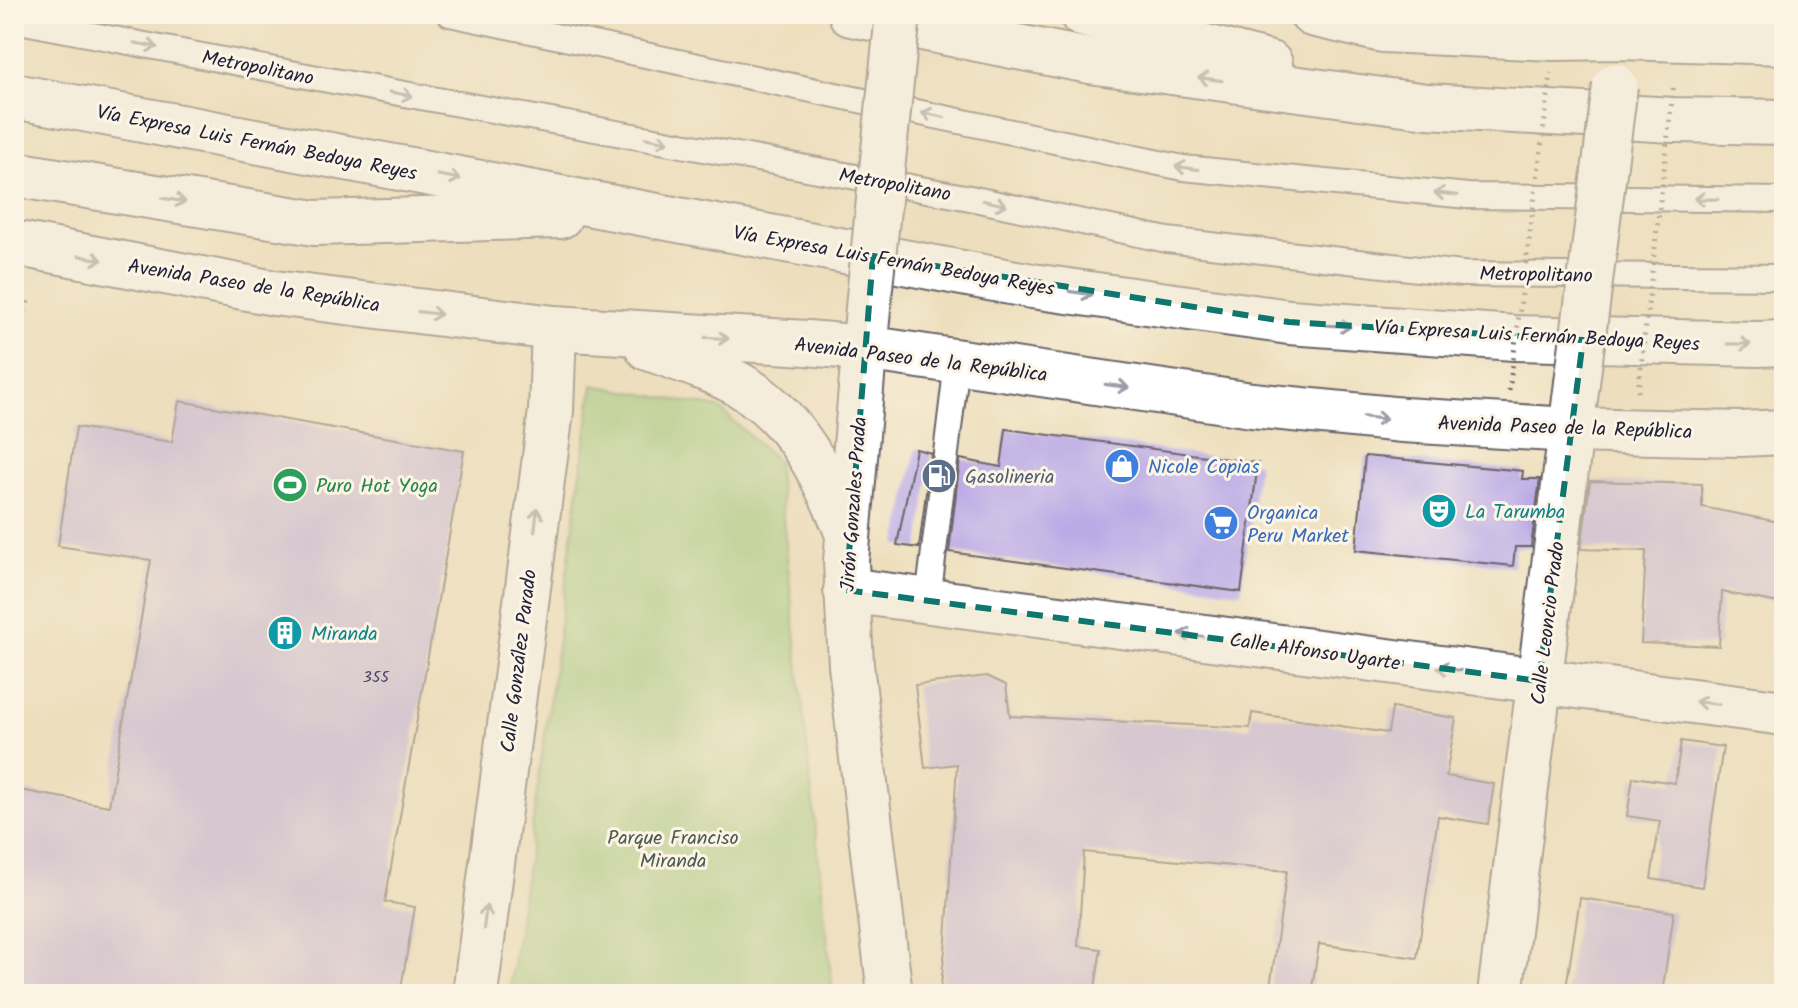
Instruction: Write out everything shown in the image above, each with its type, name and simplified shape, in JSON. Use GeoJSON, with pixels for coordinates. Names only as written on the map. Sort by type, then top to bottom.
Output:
{"type":"FeatureCollection","features":[{"type":"Feature","properties":{"kind":"main road"},"geometry":{"type":"LineString","coordinates":[[851,14],[1089,61],[1427,106],[1674,120],[1784,122]]}},
{"type":"Feature","properties":{"kind":"main road","name":"Jirón Gonzales Prada"},"geometry":{"type":"LineString","coordinates":[[890,994],[851,665],[846,561],[898,14]]}},
{"type":"Feature","properties":{"kind":"main road"},"geometry":{"type":"LineString","coordinates":[[1082,14],[1427,106]]}},
{"type":"Feature","properties":{"kind":"main road"},"geometry":{"type":"LineString","coordinates":[[1312,14],[1383,30],[1554,38],[1622,26],[1784,42]]}},
{"type":"Feature","properties":{"kind":"main road","name":"Calle Leoncio Prado"},"geometry":{"type":"LineString","coordinates":[[1500,994],[1622,26]]}},
{"type":"Feature","properties":{"kind":"main road","name":"Vía Expresa Luis Fernán Bedoya Reyes"},"geometry":{"type":"LineString","coordinates":[[14,96],[1032,286],[1289,322],[1514,338],[1784,343]]}},
{"type":"Feature","properties":{"kind":"main road"},"geometry":{"type":"LineString","coordinates":[[14,174],[315,223],[647,214]]}},
{"type":"Feature","properties":{"kind":"main road","name":"Avenida Paseo de la República"},"geometry":{"type":"LineString","coordinates":[[14,243],[274,293],[573,329],[865,348],[1252,405],[1403,420],[1571,430],[1741,434],[1784,432]]}},
{"type":"Feature","properties":{"kind":"main road"},"geometry":{"type":"LineString","coordinates":[[573,329],[686,361],[739,385],[763,401],[782,418],[809,454],[833,496],[848,534]]}},
{"type":"Feature","properties":{"kind":"main road","name":"Calle González Parado"},"geometry":{"type":"LineString","coordinates":[[475,994],[551,411],[573,329]]}},
{"type":"Feature","properties":{"kind":"main road","name":"Calle Alfonso Ugarte"},"geometry":{"type":"LineString","coordinates":[[846,590],[1784,713]]}},
{"type":"Feature","properties":{"kind":"lane"},"geometry":{"type":"LineString","coordinates":[[450,14],[1183,168],[1468,196],[1784,200]]}},
{"type":"Feature","properties":{"kind":"lane","name":"Metropolitano"},"geometry":{"type":"LineString","coordinates":[[14,20],[970,198],[1167,240],[1462,274],[1784,277]]}},
{"type":"Feature","properties":{"kind":"lane"},"geometry":{"type":"LineString","coordinates":[[928,600],[957,363]]}},
{"type":"Feature","properties":{"kind":"path"},"geometry":{"type":"LineString","coordinates":[[1509,391],[1551,73]]}},
{"type":"Feature","properties":{"kind":"path"},"geometry":{"type":"LineString","coordinates":[[1638,392],[1674,82]]}},
{"type":"Feature","properties":{"kind":"highlighted area"},"geometry":{"type":"Polygon","coordinates":[[[873,256],[1289,322],[1583,340],[1539,681],[846,590],[873,256]]]}},
{"type":"Feature","properties":{"kind":"green space","name":"Parque Franciso Miranda"},"geometry":{"type":"Polygon","coordinates":[[[593,385],[719,408],[777,461],[833,994],[509,994],[593,385]]]}},
{"type":"Feature","properties":{"kind":"building","name":"Miranda"},"geometry":{"type":"Polygon","coordinates":[[[179,401],[464,451],[385,902],[415,907],[400,994],[38,994],[14,990],[14,789],[109,806],[151,560],[58,546],[76,427],[172,442],[179,401]]]}},
{"type":"Feature","properties":{"kind":"building"},"geometry":{"type":"Polygon","coordinates":[[[1006,429],[1258,463],[1241,592],[949,552],[960,459],[1001,467],[1006,429]]]}},
{"type":"Feature","properties":{"kind":"building"},"geometry":{"type":"Polygon","coordinates":[[[916,449],[931,453],[919,548],[897,545],[916,449]]]}},
{"type":"Feature","properties":{"kind":"building","name":"La Tarumba"},"geometry":{"type":"Polygon","coordinates":[[[1365,456],[1523,471],[1522,479],[1540,479],[1531,547],[1515,547],[1513,566],[1356,550],[1365,456]]]}},
{"type":"Feature","properties":{"kind":"building"},"geometry":{"type":"Polygon","coordinates":[[[1590,481],[1702,484],[1702,507],[1784,523],[1784,604],[1722,592],[1719,646],[1641,643],[1646,551],[1581,549],[1590,481]]]}},
{"type":"Feature","properties":{"kind":"building"},"geometry":{"type":"Polygon","coordinates":[[[987,676],[1006,685],[1010,716],[1250,728],[1252,713],[1388,733],[1392,708],[1456,718],[1446,776],[1494,784],[1488,824],[1438,816],[1417,958],[1319,944],[1311,994],[1269,994],[1287,871],[1084,852],[1078,946],[1101,949],[1094,994],[940,994],[957,764],[925,768],[915,685],[987,676]]]}},
{"type":"Feature","properties":{"kind":"building"},"geometry":{"type":"Polygon","coordinates":[[[1681,741],[1723,747],[1702,887],[1651,879],[1660,821],[1627,816],[1633,777],[1675,783],[1681,741]]]}},
{"type":"Feature","properties":{"kind":"building"},"geometry":{"type":"Polygon","coordinates":[[[1580,898],[1674,912],[1662,994],[1565,994],[1580,898]]]}},
{"type":"Feature","properties":{"kind":"place","name":"Nicole Copias"},"geometry":{"type":"Point","coordinates":[1122,466]}},
{"type":"Feature","properties":{"kind":"place","name":"Gasolineria"},"geometry":{"type":"Point","coordinates":[939,476]}},
{"type":"Feature","properties":{"kind":"place","name":"Puro Hot Yoga"},"geometry":{"type":"Point","coordinates":[290,485]}},
{"type":"Feature","properties":{"kind":"place","name":"La Tarumba"},"geometry":{"type":"Point","coordinates":[1439,511]}},
{"type":"Feature","properties":{"kind":"place","name":"Organica Peru Market"},"geometry":{"type":"Point","coordinates":[1221,523]}},
{"type":"Feature","properties":{"kind":"place","name":"Miranda"},"geometry":{"type":"Point","coordinates":[285,633]}}]}
